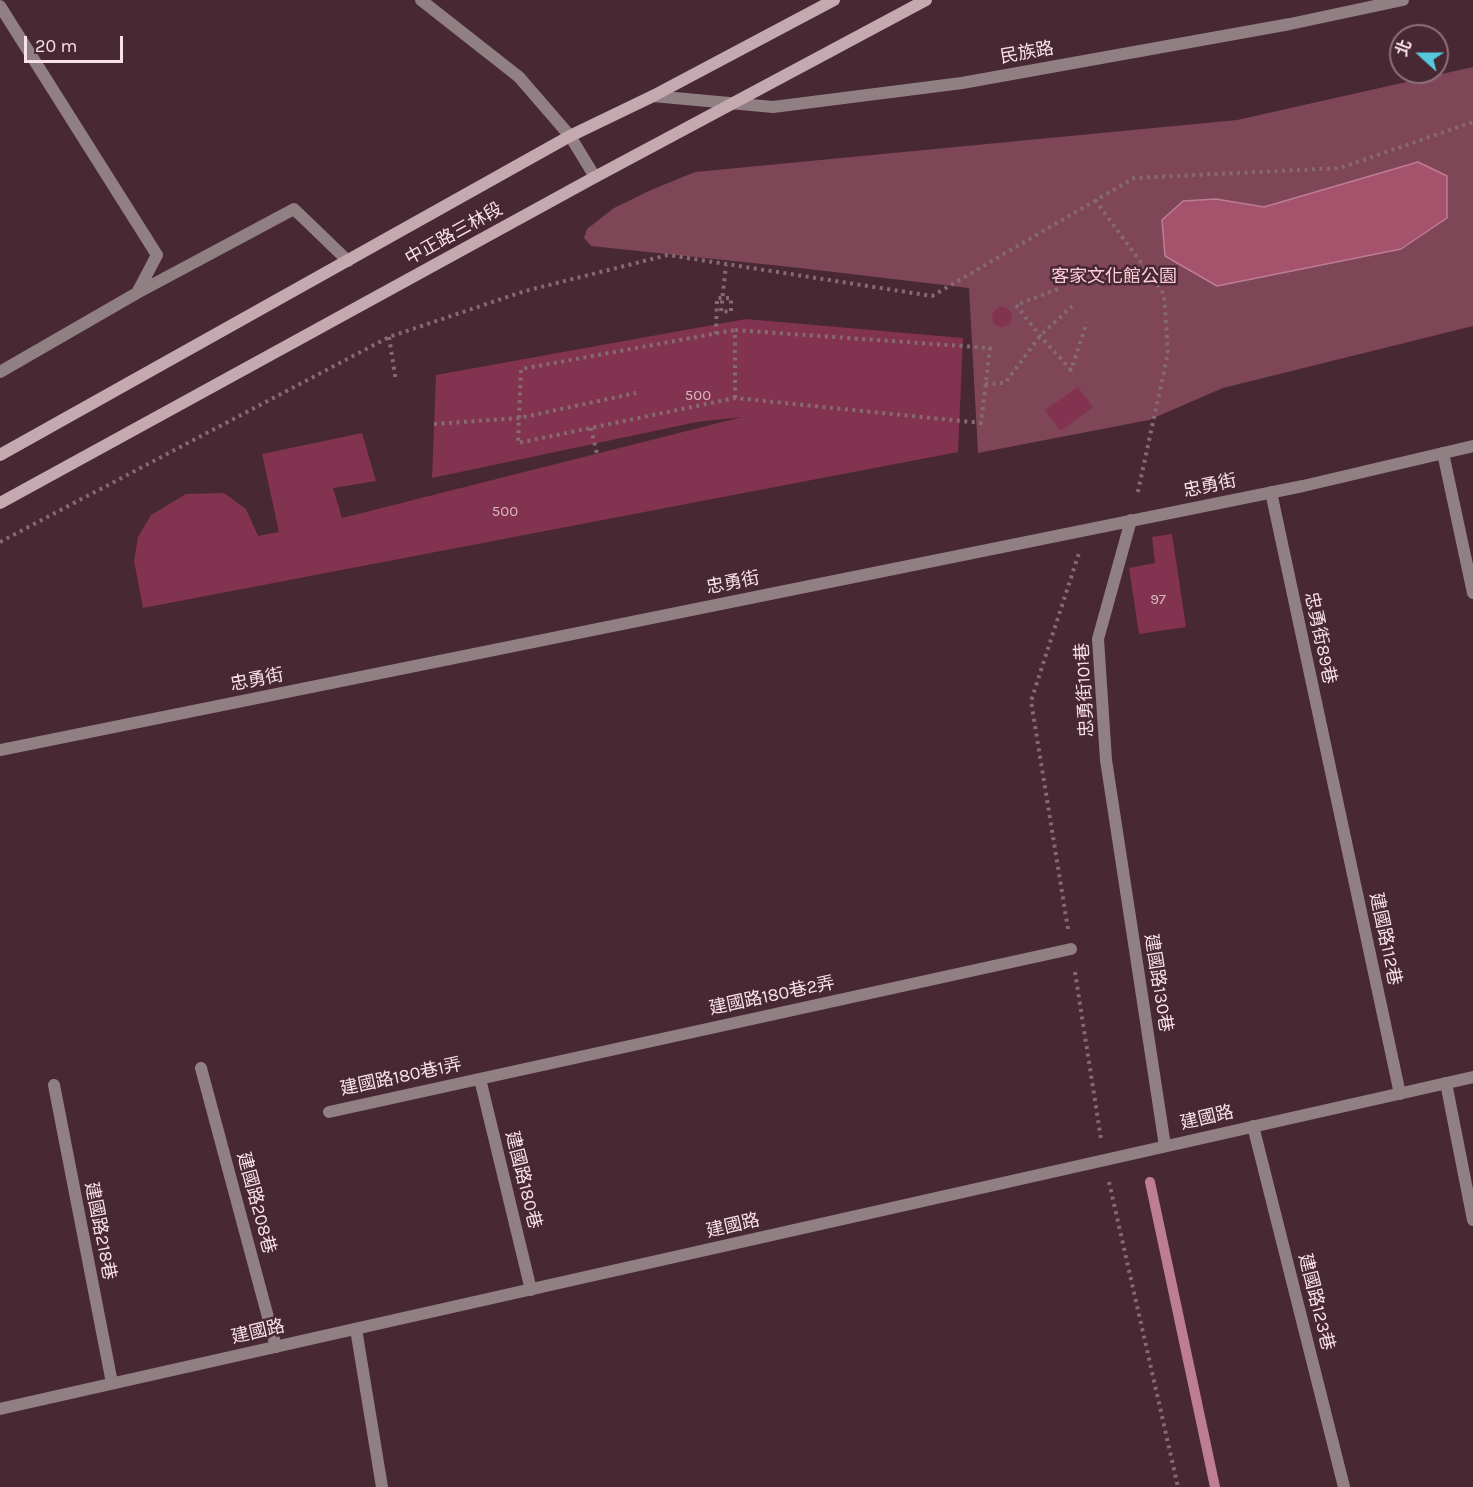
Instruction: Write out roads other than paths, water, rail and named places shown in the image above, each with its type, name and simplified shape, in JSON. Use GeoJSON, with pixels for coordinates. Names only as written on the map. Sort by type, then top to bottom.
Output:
{"type":"FeatureCollection","features":[{"type":"Feature","properties":{"kind":"main road","name":"中正路三林段"},"geometry":{"type":"LineString","coordinates":[[0,455],[570,136],[653,96],[834,0]]}},
{"type":"Feature","properties":{"kind":"main road","name":"中正路三林段"},"geometry":{"type":"LineString","coordinates":[[0,502],[926,0]]}},
{"type":"Feature","properties":{"kind":"street"},"geometry":{"type":"LineString","coordinates":[[421,0],[519,77],[570,136],[596,177]]}},
{"type":"Feature","properties":{"kind":"street","name":"民族路"},"geometry":{"type":"LineString","coordinates":[[653,96],[772,107],[962,83],[1290,24],[1403,0]]}},
{"type":"Feature","properties":{"kind":"street"},"geometry":{"type":"LineString","coordinates":[[0,6],[157,255],[136,293]]}},
{"type":"Feature","properties":{"kind":"street"},"geometry":{"type":"LineString","coordinates":[[0,372],[136,293],[294,209],[348,261]]}},
{"type":"Feature","properties":{"kind":"street","name":"忠勇街"},"geometry":{"type":"LineString","coordinates":[[0,750],[1271,492],[1473,446]]}},
{"type":"Feature","properties":{"kind":"street"},"geometry":{"type":"LineString","coordinates":[[1443,453],[1473,592]]}},
{"type":"Feature","properties":{"kind":"street","name":"忠勇街89巷"},"geometry":{"type":"LineString","coordinates":[[1271,492],[1335,791]]}},
{"type":"Feature","properties":{"kind":"street","name":"忠勇街101巷"},"geometry":{"type":"LineString","coordinates":[[1116,825],[1106,760],[1098,639],[1131,520]]}},
{"type":"Feature","properties":{"kind":"street","name":"建國路112巷"},"geometry":{"type":"LineString","coordinates":[[1335,791],[1400,1094]]}},
{"type":"Feature","properties":{"kind":"street","name":"建國路130巷"},"geometry":{"type":"LineString","coordinates":[[1116,825],[1165,1146]]}},
{"type":"Feature","properties":{"kind":"street","name":"建國路180巷2弄"},"geometry":{"type":"LineString","coordinates":[[480,1078],[1071,949]]}},
{"type":"Feature","properties":{"kind":"street","name":"建國路208巷"},"geometry":{"type":"LineString","coordinates":[[201,1068],[276,1347]]}},
{"type":"Feature","properties":{"kind":"street","name":"建國路"},"geometry":{"type":"LineString","coordinates":[[0,1409],[1473,1077]]}},
{"type":"Feature","properties":{"kind":"street","name":"建國路180巷1弄"},"geometry":{"type":"LineString","coordinates":[[329,1112],[480,1078]]}},
{"type":"Feature","properties":{"kind":"street","name":"建國路180巷"},"geometry":{"type":"LineString","coordinates":[[480,1078],[531,1290]]}},
{"type":"Feature","properties":{"kind":"street"},"geometry":{"type":"LineString","coordinates":[[1446,1083],[1473,1220]]}},
{"type":"Feature","properties":{"kind":"street","name":"建國路218巷"},"geometry":{"type":"LineString","coordinates":[[54,1085],[112,1383]]}},
{"type":"Feature","properties":{"kind":"street","name":"建國路123巷"},"geometry":{"type":"LineString","coordinates":[[1253,1126],[1344,1487]]}},
{"type":"Feature","properties":{"kind":"street"},"geometry":{"type":"LineString","coordinates":[[356,1329],[382,1487]]}},
{"type":"Feature","properties":{"kind":"waterway"},"geometry":{"type":"LineString","coordinates":[[1150,1182],[1215,1487]]}},
{"type":"Feature","properties":{"kind":"park label","name":"客家文化館公園"},"geometry":{"type":"Point","coordinates":[1114,277]}}]}
